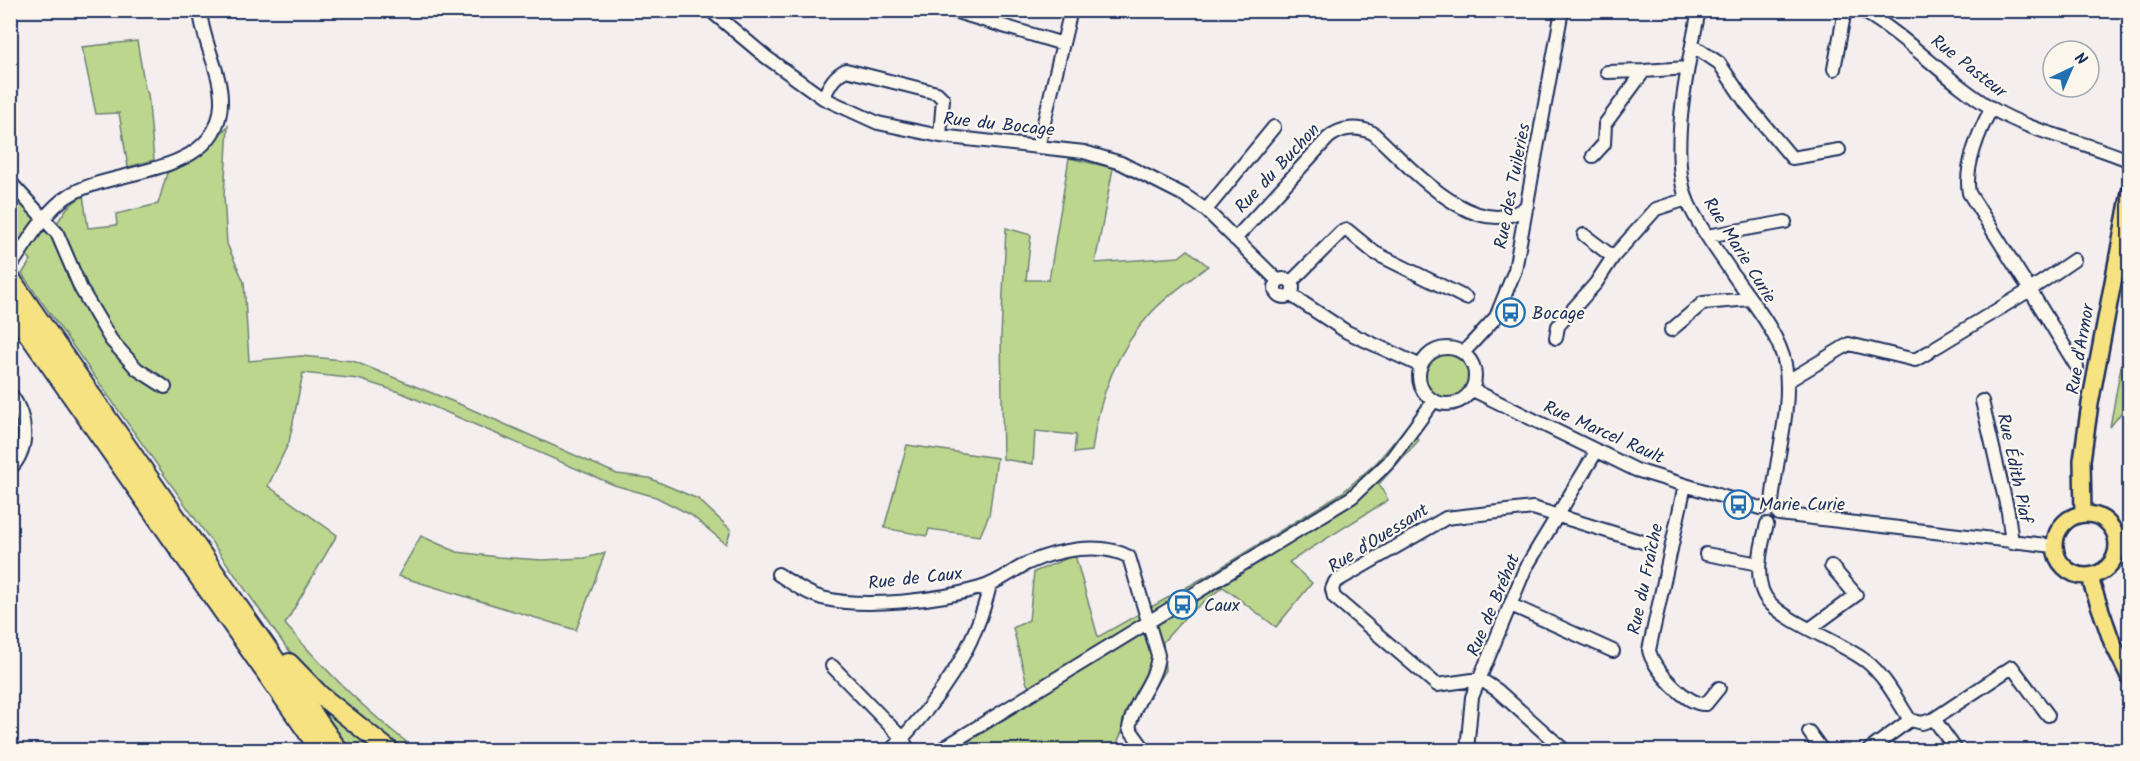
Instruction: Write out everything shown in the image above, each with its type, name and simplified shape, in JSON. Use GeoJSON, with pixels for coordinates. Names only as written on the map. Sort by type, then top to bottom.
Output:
{"type":"FeatureCollection","features":[{"type":"Feature","properties":{"kind":"highway"},"geometry":{"type":"LineString","coordinates":[[10,278],[338,750]]}},
{"type":"Feature","properties":{"kind":"highway"},"geometry":{"type":"LineString","coordinates":[[10,308],[320,750]]}},
{"type":"Feature","properties":{"kind":"highway"},"geometry":{"type":"LineString","coordinates":[[235,600],[320,695],[389,750]]}},
{"type":"Feature","properties":{"kind":"highway"},"geometry":{"type":"LineString","coordinates":[[282,697],[311,750]]}},
{"type":"Feature","properties":{"kind":"main road","name":"Rue d'Armor"},"geometry":{"type":"LineString","coordinates":[[2083,514],[2082,460],[2090,404],[2130,192]]}},
{"type":"Feature","properties":{"kind":"main road"},"geometry":{"type":"LineString","coordinates":[[2083,514],[2093,515],[2111,526],[2123,547],[2110,565],[2092,576],[2083,576],[2067,570],[2056,555],[2054,546],[2059,528],[2066,521],[2083,514]]}},
{"type":"Feature","properties":{"kind":"main road"},"geometry":{"type":"LineString","coordinates":[[2092,576],[2092,585],[2112,642],[2130,678]]}},
{"type":"Feature","properties":{"kind":"street"},"geometry":{"type":"LineString","coordinates":[[10,267],[46,218],[66,196],[84,188],[165,166],[186,157],[214,129],[221,103],[200,10]]}},
{"type":"Feature","properties":{"kind":"street","name":"Rue du Bocage"},"geometry":{"type":"LineString","coordinates":[[710,10],[766,57],[823,98],[878,123],[940,136],[1084,152],[1121,163],[1184,195],[1206,210],[1278,281],[1275,290],[1277,295],[1286,298],[1291,288]]}},
{"type":"Feature","properties":{"kind":"street"},"geometry":{"type":"LineString","coordinates":[[950,10],[1063,44]]}},
{"type":"Feature","properties":{"kind":"street"},"geometry":{"type":"LineString","coordinates":[[1038,147],[1071,10]]}},
{"type":"Feature","properties":{"kind":"street","name":"Rue des Tuileries"},"geometry":{"type":"LineString","coordinates":[[1463,352],[1489,327],[1502,306],[1515,270],[1562,10]]}},
{"type":"Feature","properties":{"kind":"street","name":"Rue Marie Curie"},"geometry":{"type":"LineString","coordinates":[[1699,10],[1688,68],[1680,140],[1682,182],[1687,199],[1707,236],[1774,337],[1784,360],[1788,381],[1770,509]]}},
{"type":"Feature","properties":{"kind":"street"},"geometry":{"type":"LineString","coordinates":[[1834,69],[1845,10]]}},
{"type":"Feature","properties":{"kind":"street","name":"Rue Pasteur"},"geometry":{"type":"LineString","coordinates":[[1861,10],[1892,29],[1968,92],[1992,108],[2038,129],[2130,161]]}},
{"type":"Feature","properties":{"kind":"street"},"geometry":{"type":"LineString","coordinates":[[1692,45],[1719,63],[1746,103],[1792,158],[1839,150]]}},
{"type":"Feature","properties":{"kind":"street"},"geometry":{"type":"LineString","coordinates":[[1607,72],[1688,68]]}},
{"type":"Feature","properties":{"kind":"street"},"geometry":{"type":"LineString","coordinates":[[823,98],[838,73],[846,70],[937,93],[943,99],[944,107],[940,136]]}},
{"type":"Feature","properties":{"kind":"street"},"geometry":{"type":"LineString","coordinates":[[1593,156],[1604,144],[1605,124],[1644,71]]}},
{"type":"Feature","properties":{"kind":"street"},"geometry":{"type":"LineString","coordinates":[[1992,108],[1974,145],[1968,187],[2077,366]]}},
{"type":"Feature","properties":{"kind":"street"},"geometry":{"type":"LineString","coordinates":[[1206,210],[1274,127]]}},
{"type":"Feature","properties":{"kind":"street","name":"Rue du Buchon"},"geometry":{"type":"LineString","coordinates":[[1235,239],[1328,138],[1346,129],[1365,130],[1373,134],[1444,198],[1481,213],[1499,217],[1521,236]]}},
{"type":"Feature","properties":{"kind":"street"},"geometry":{"type":"LineString","coordinates":[[10,182],[46,218],[57,233],[81,289],[111,340],[137,369],[165,387]]}},
{"type":"Feature","properties":{"kind":"street"},"geometry":{"type":"LineString","coordinates":[[1556,338],[1558,326],[1596,283],[1613,256],[1656,209],[1687,199]]}},
{"type":"Feature","properties":{"kind":"street"},"geometry":{"type":"LineString","coordinates":[[1499,217],[1516,215],[1527,206]]}},
{"type":"Feature","properties":{"kind":"street"},"geometry":{"type":"LineString","coordinates":[[1707,236],[1785,222]]}},
{"type":"Feature","properties":{"kind":"street"},"geometry":{"type":"LineString","coordinates":[[1420,366],[1347,332],[1291,288],[1341,232],[1347,230],[1375,253],[1466,298]]}},
{"type":"Feature","properties":{"kind":"street"},"geometry":{"type":"LineString","coordinates":[[1584,235],[1613,256]]}},
{"type":"Feature","properties":{"kind":"street"},"geometry":{"type":"LineString","coordinates":[[1788,381],[1849,344],[1915,360],[2030,290],[2074,260]]}},
{"type":"Feature","properties":{"kind":"street"},"geometry":{"type":"LineString","coordinates":[[1671,330],[1703,303],[1750,299]]}},
{"type":"Feature","properties":{"kind":"street"},"geometry":{"type":"LineString","coordinates":[[1444,348],[1463,352],[1475,369],[1473,390],[1465,399],[1455,404],[1444,405],[1433,402],[1420,386],[1420,366],[1434,351],[1444,348]]}},
{"type":"Feature","properties":{"kind":"street","name":"Rue Marcel Rault"},"geometry":{"type":"LineString","coordinates":[[1473,390],[1636,470],[1770,509],[2012,543],[2054,546]]}},
{"type":"Feature","properties":{"kind":"street"},"geometry":{"type":"LineString","coordinates":[[10,393],[23,417],[25,433],[22,452],[10,470]]}},
{"type":"Feature","properties":{"kind":"street","name":"Rue Édith Piaf"},"geometry":{"type":"LineString","coordinates":[[1982,401],[2008,512],[2012,543]]}},
{"type":"Feature","properties":{"kind":"street"},"geometry":{"type":"LineString","coordinates":[[940,750],[1352,497],[1389,462],[1433,402]]}},
{"type":"Feature","properties":{"kind":"street","name":"Rue de Bréhat"},"geometry":{"type":"LineString","coordinates":[[1467,750],[1470,710],[1480,679],[1525,569],[1596,452]]}},
{"type":"Feature","properties":{"kind":"street","name":"Rue du Fraîche"},"geometry":{"type":"LineString","coordinates":[[1685,485],[1648,650],[1656,669],[1696,702],[1706,704],[1719,688]]}},
{"type":"Feature","properties":{"kind":"street","name":"Rue d'Ouessant"},"geometry":{"type":"LineString","coordinates":[[1480,679],[1437,686],[1334,597],[1332,589],[1335,582],[1446,518],[1533,508],[1558,517]]}},
{"type":"Feature","properties":{"kind":"street"},"geometry":{"type":"LineString","coordinates":[[1770,509],[1760,519],[1767,524],[1759,564],[1762,585],[1769,603],[1868,663],[1890,689],[1910,720],[1922,723],[1934,719],[2012,667],[2048,715]]}},
{"type":"Feature","properties":{"kind":"street"},"geometry":{"type":"LineString","coordinates":[[1558,517],[1649,544]]}},
{"type":"Feature","properties":{"kind":"street","name":"Rue de Caux"},"geometry":{"type":"LineString","coordinates":[[778,574],[801,590],[822,598],[872,603],[913,600],[990,585],[1028,563],[1062,552],[1081,549],[1118,551],[1130,557],[1158,655],[1157,670],[1131,714],[1129,728],[1145,750]]}},
{"type":"Feature","properties":{"kind":"street"},"geometry":{"type":"LineString","coordinates":[[1706,554],[1759,564]]}},
{"type":"Feature","properties":{"kind":"street"},"geometry":{"type":"LineString","coordinates":[[1811,628],[1856,595],[1831,566]]}},
{"type":"Feature","properties":{"kind":"street"},"geometry":{"type":"LineString","coordinates":[[891,750],[934,704],[959,666],[986,605],[990,585]]}},
{"type":"Feature","properties":{"kind":"street"},"geometry":{"type":"LineString","coordinates":[[1511,605],[1613,651]]}},
{"type":"Feature","properties":{"kind":"street"},"geometry":{"type":"LineString","coordinates":[[832,666],[903,738],[908,750]]}},
{"type":"Feature","properties":{"kind":"street"},"geometry":{"type":"LineString","coordinates":[[1480,679],[1497,690],[1564,750]]}},
{"type":"Feature","properties":{"kind":"street"},"geometry":{"type":"LineString","coordinates":[[1934,719],[1956,750]]}},
{"type":"Feature","properties":{"kind":"street"},"geometry":{"type":"LineString","coordinates":[[1869,750],[1910,720]]}},
{"type":"Feature","properties":{"kind":"street"},"geometry":{"type":"LineString","coordinates":[[1809,732],[1822,750]]}},
{"type":"Feature","properties":{"kind":"green space"},"geometry":{"type":"Polygon","coordinates":[[[137,41],[148,94],[154,160],[128,167],[119,113],[96,114],[82,47],[137,41]]]}},
{"type":"Feature","properties":{"kind":"green space"},"geometry":{"type":"Polygon","coordinates":[[[228,126],[224,196],[227,244],[244,282],[249,361],[301,356],[353,361],[464,406],[617,474],[649,478],[698,499],[731,530],[726,544],[691,515],[656,497],[614,485],[402,393],[358,379],[303,373],[289,442],[268,486],[337,535],[285,624],[348,691],[417,750],[351,750],[317,702],[325,690],[286,647],[22,274],[31,260],[17,243],[11,250],[11,172],[57,223],[67,208],[83,195],[88,228],[117,225],[116,214],[158,204],[167,173],[196,159],[228,126]]]}},
{"type":"Feature","properties":{"kind":"green space"},"geometry":{"type":"Polygon","coordinates":[[[1069,158],[1113,168],[1095,263],[1179,257],[1188,250],[1208,266],[1157,306],[1127,344],[1104,395],[1092,451],[1074,453],[1076,435],[1035,431],[1033,464],[1003,459],[1001,337],[1006,228],[1031,235],[1026,280],[1049,280],[1069,158]]]}},
{"type":"Feature","properties":{"kind":"green space"},"geometry":{"type":"Polygon","coordinates":[[[2128,328],[2129,403],[2110,427],[2128,328]]]}},
{"type":"Feature","properties":{"kind":"green space"},"geometry":{"type":"Polygon","coordinates":[[[1447,354],[1462,361],[1469,376],[1462,391],[1447,398],[1432,391],[1425,376],[1432,361],[1447,354]]]}},
{"type":"Feature","properties":{"kind":"green space"},"geometry":{"type":"Polygon","coordinates":[[[1406,427],[1419,440],[1379,484],[1388,500],[1289,562],[1312,583],[1276,627],[1223,587],[1187,615],[1163,642],[1165,670],[1139,711],[1135,729],[1122,732],[1114,750],[955,750],[1037,699],[1027,684],[1013,628],[1029,620],[1034,572],[1075,555],[1098,637],[1212,573],[1343,492],[1377,462],[1406,427]]]}},
{"type":"Feature","properties":{"kind":"green space"},"geometry":{"type":"Polygon","coordinates":[[[907,445],[997,458],[989,515],[980,536],[929,529],[927,536],[884,528],[907,445]]]}},
{"type":"Feature","properties":{"kind":"green space"},"geometry":{"type":"Polygon","coordinates":[[[421,536],[457,552],[498,557],[542,560],[585,558],[605,553],[576,630],[398,576],[421,536]]]}},
{"type":"Feature","properties":{"kind":"place","name":"Bocage"},"geometry":{"type":"Point","coordinates":[1511,313]}},
{"type":"Feature","properties":{"kind":"place","name":"Marie Curie"},"geometry":{"type":"Point","coordinates":[1738,504]}},
{"type":"Feature","properties":{"kind":"place","name":"Caux"},"geometry":{"type":"Point","coordinates":[1183,605]}}]}
